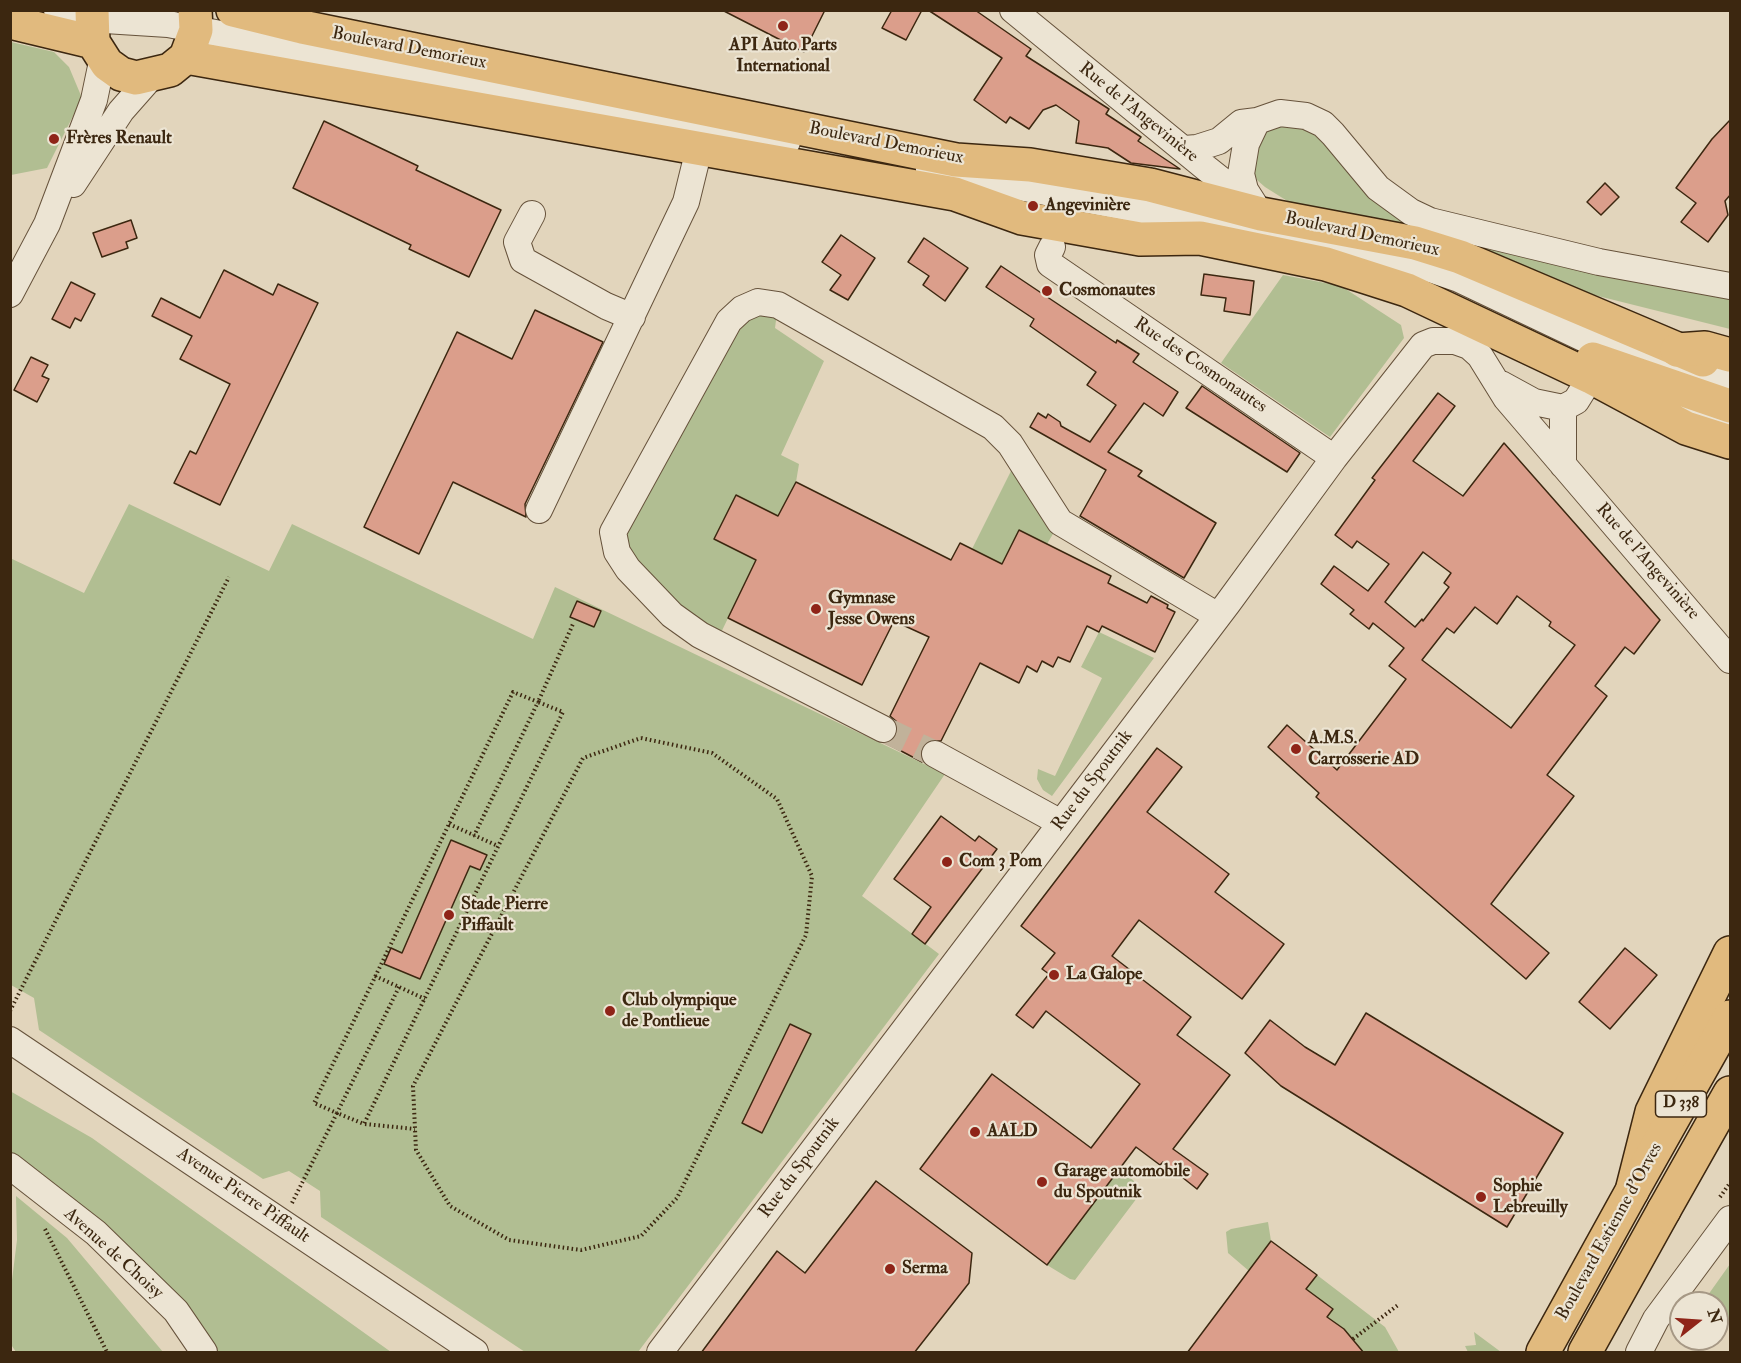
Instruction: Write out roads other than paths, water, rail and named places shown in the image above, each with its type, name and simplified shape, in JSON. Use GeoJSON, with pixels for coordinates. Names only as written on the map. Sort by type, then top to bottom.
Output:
{"type":"FeatureCollection","features":[{"type":"Feature","properties":{"kind":"main road","name":"Boulevard Demorieux"},"geometry":{"type":"LineString","coordinates":[[233,10],[313,30],[956,160],[1030,165],[1253,202],[1434,249],[1593,311],[1665,365]]}},
{"type":"Feature","properties":{"kind":"main road"},"geometry":{"type":"LineString","coordinates":[[10,22],[94,32],[121,74],[136,78],[151,77],[170,70],[186,30]]}},
{"type":"Feature","properties":{"kind":"main road","name":"Boulevard Demorieux"},"geometry":{"type":"LineString","coordinates":[[186,30],[699,149],[955,194],[1033,220],[1140,239],[1212,241],[1326,264],[1407,290],[1599,363]]}},
{"type":"Feature","properties":{"kind":"main road"},"geometry":{"type":"LineString","coordinates":[[1665,365],[1705,348],[1731,356]]}},
{"type":"Feature","properties":{"kind":"main road"},"geometry":{"type":"LineString","coordinates":[[1599,363],[1731,370]]}},
{"type":"Feature","properties":{"kind":"main road"},"geometry":{"type":"LineString","coordinates":[[1599,363],[1656,412],[1686,428],[1731,442]]}},
{"type":"Feature","properties":{"kind":"main road"},"geometry":{"type":"LineString","coordinates":[[1665,365],[1730,408]]}},
{"type":"Feature","properties":{"kind":"main road"},"geometry":{"type":"LineString","coordinates":[[1632,1191],[1652,1112],[1731,953]]}},
{"type":"Feature","properties":{"kind":"main road","name":"Boulevard Estienne d'Orves"},"geometry":{"type":"LineString","coordinates":[[1543,1353],[1731,1017]]}},
{"type":"Feature","properties":{"kind":"main road","name":"Boulevard Estienne d'Orves"},"geometry":{"type":"LineString","coordinates":[[1585,1353],[1731,1093]]}},
{"type":"Feature","properties":{"kind":"main road"},"geometry":{"type":"LineString","coordinates":[[1687,1171],[1731,1110]]}},
{"type":"Feature","properties":{"kind":"street"},"geometry":{"type":"LineString","coordinates":[[57,10],[94,32],[186,30]]}},
{"type":"Feature","properties":{"kind":"street"},"geometry":{"type":"LineString","coordinates":[[134,10],[186,30],[1357,251],[1459,279],[1599,363],[1576,401],[1563,408],[1563,465]]}},
{"type":"Feature","properties":{"kind":"street","name":"Rue de l'Angevinière"},"geometry":{"type":"LineString","coordinates":[[1013,10],[1226,184],[1253,202]]}},
{"type":"Feature","properties":{"kind":"street"},"geometry":{"type":"LineString","coordinates":[[47,224],[94,100],[94,32]]}},
{"type":"Feature","properties":{"kind":"street"},"geometry":{"type":"LineString","coordinates":[[10,294],[47,224],[121,111],[151,77]]}},
{"type":"Feature","properties":{"kind":"street","name":"Boulevard Demorieux"},"geometry":{"type":"LineString","coordinates":[[1184,149],[1209,145],[1224,138],[1241,123],[1257,121],[1280,113],[1294,113],[1323,124],[1378,188],[1411,212],[1430,221],[1599,262],[1731,286]]}},
{"type":"Feature","properties":{"kind":"street"},"geometry":{"type":"LineString","coordinates":[[1253,202],[1241,174],[1242,155],[1257,121]]}},
{"type":"Feature","properties":{"kind":"street"},"geometry":{"type":"LineString","coordinates":[[539,510],[686,202],[699,149]]}},
{"type":"Feature","properties":{"kind":"street"},"geometry":{"type":"LineString","coordinates":[[532,214],[517,242],[523,260],[606,306],[633,317]]}},
{"type":"Feature","properties":{"kind":"street","name":"Rue des Cosmonautes"},"geometry":{"type":"LineString","coordinates":[[1052,247],[1048,255],[1050,264],[1334,458]]}},
{"type":"Feature","properties":{"kind":"street"},"geometry":{"type":"LineString","coordinates":[[883,729],[700,635],[672,615],[628,569],[618,552],[613,532],[729,321],[742,309],[758,302],[778,305],[993,427],[1010,444],[1060,522],[1218,616]]}},
{"type":"Feature","properties":{"kind":"street","name":"Rue de l'Angevinière"},"geometry":{"type":"LineString","coordinates":[[1416,351],[1433,341],[1462,343],[1480,356],[1504,392],[1563,465],[1731,660]]}},
{"type":"Feature","properties":{"kind":"street","name":"Rue du Spoutnik"},"geometry":{"type":"LineString","coordinates":[[660,1353],[1416,351]]}},
{"type":"Feature","properties":{"kind":"street","name":"Rue de l'Angevinière"},"geometry":{"type":"LineString","coordinates":[[1504,392],[1563,408]]}},
{"type":"Feature","properties":{"kind":"street"},"geometry":{"type":"LineString","coordinates":[[935,754],[1061,824]]}},
{"type":"Feature","properties":{"kind":"street","name":"Avenue Pierre Piffault"},"geometry":{"type":"LineString","coordinates":[[10,1040],[475,1353]]}},
{"type":"Feature","properties":{"kind":"street","name":"Avenue de Choisy"},"geometry":{"type":"LineString","coordinates":[[10,1166],[96,1233],[176,1311],[204,1353]]}},
{"type":"Feature","properties":{"kind":"street"},"geometry":{"type":"LineString","coordinates":[[1639,1353],[1656,1318],[1731,1219]]}},
{"type":"Feature","properties":{"kind":"tunnel"},"geometry":{"type":"LineString","coordinates":[[883,729],[935,754]]}},
{"type":"Feature","properties":{"kind":"place","name":"API Auto Parts International"},"geometry":{"type":"Point","coordinates":[783,26]}},
{"type":"Feature","properties":{"kind":"place","name":"Frères Renault"},"geometry":{"type":"Point","coordinates":[54,139]}},
{"type":"Feature","properties":{"kind":"place","name":"Angevinière"},"geometry":{"type":"Point","coordinates":[1033,206]}},
{"type":"Feature","properties":{"kind":"place","name":"Cosmonautes"},"geometry":{"type":"Point","coordinates":[1047,291]}},
{"type":"Feature","properties":{"kind":"place","name":"Gymnase Jesse Owens"},"geometry":{"type":"Point","coordinates":[816,609]}},
{"type":"Feature","properties":{"kind":"place","name":"A.M.S. Carrosserie AD"},"geometry":{"type":"Point","coordinates":[1296,749]}},
{"type":"Feature","properties":{"kind":"place","name":"Com 3 Pom"},"geometry":{"type":"Point","coordinates":[947,862]}},
{"type":"Feature","properties":{"kind":"place","name":"Stade Pierre Piffault"},"geometry":{"type":"Point","coordinates":[449,915]}},
{"type":"Feature","properties":{"kind":"place","name":"La Galope"},"geometry":{"type":"Point","coordinates":[1054,975]}},
{"type":"Feature","properties":{"kind":"place","name":"Club olympique de Pontlieue"},"geometry":{"type":"Point","coordinates":[610,1011]}},
{"type":"Feature","properties":{"kind":"place","name":"AALD"},"geometry":{"type":"Point","coordinates":[975,1132]}},
{"type":"Feature","properties":{"kind":"place","name":"Garage automobile du Spoutnik"},"geometry":{"type":"Point","coordinates":[1042,1182]}},
{"type":"Feature","properties":{"kind":"place","name":"Sophie Lebreuilly"},"geometry":{"type":"Point","coordinates":[1481,1197]}},
{"type":"Feature","properties":{"kind":"place","name":"Serma"},"geometry":{"type":"Point","coordinates":[890,1269]}}]}
